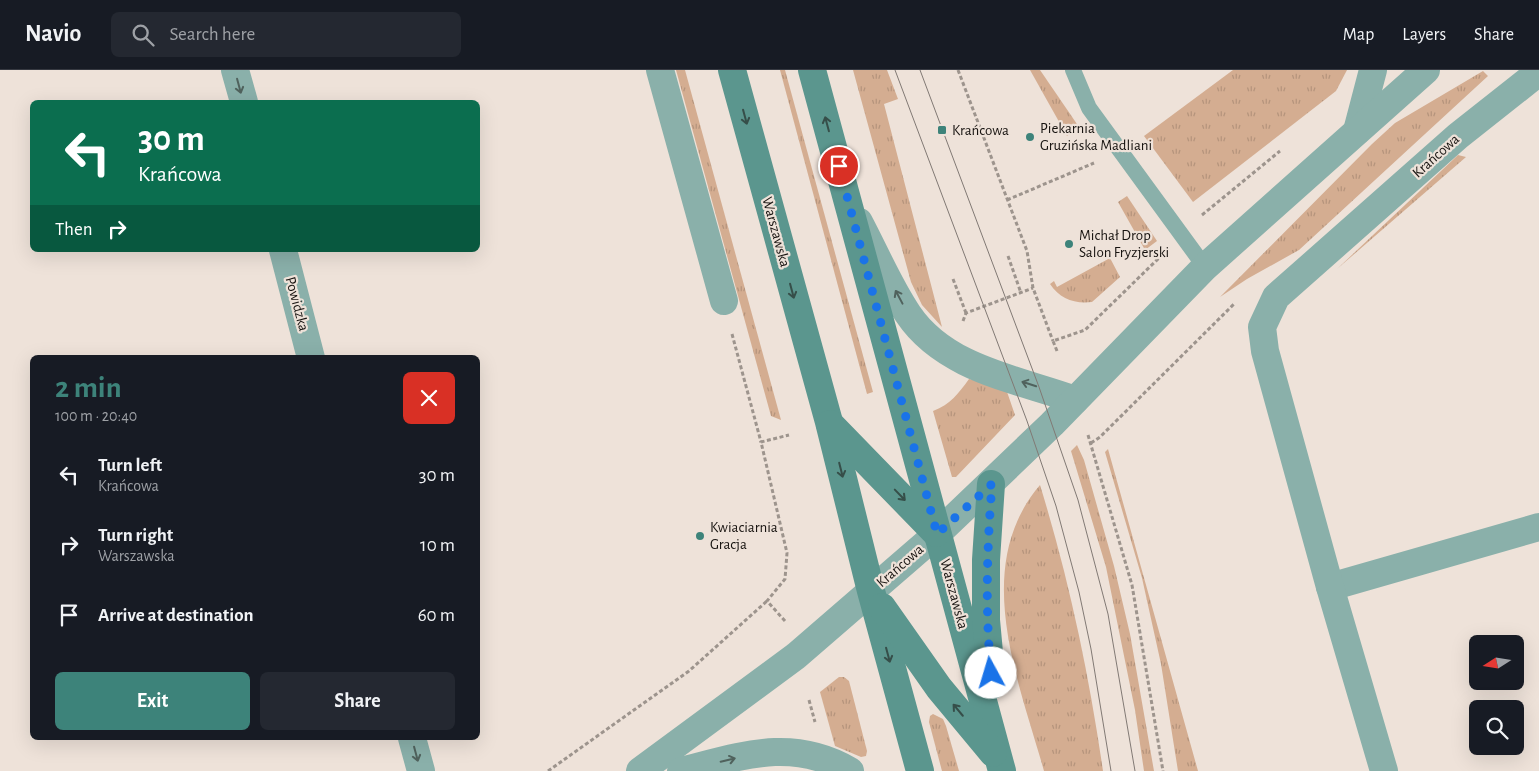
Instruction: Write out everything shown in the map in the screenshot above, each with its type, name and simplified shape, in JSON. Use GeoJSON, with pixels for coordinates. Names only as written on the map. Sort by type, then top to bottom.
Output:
{"type":"FeatureCollection","features":[{"type":"Feature","properties":{"kind":"main road","name":"Warszawska"},"geometry":{"type":"LineString","coordinates":[[732,70],[829,422],[871,591],[920,771]]}},
{"type":"Feature","properties":{"kind":"main road","name":"Warszawska"},"geometry":{"type":"LineString","coordinates":[[812,70],[1001,766]]}},
{"type":"Feature","properties":{"kind":"main road"},"geometry":{"type":"LineString","coordinates":[[829,422],[937,534]]}},
{"type":"Feature","properties":{"kind":"main road"},"geometry":{"type":"LineString","coordinates":[[992,484],[986,560],[986,620],[1001,766]]}},
{"type":"Feature","properties":{"kind":"main road"},"geometry":{"type":"LineString","coordinates":[[871,591],[939,688],[1001,766]]}},
{"type":"Feature","properties":{"kind":"main road"},"geometry":{"type":"LineString","coordinates":[[908,726],[910,710],[915,699],[925,691],[939,688]]}},
{"type":"Feature","properties":{"kind":"street"},"geometry":{"type":"LineString","coordinates":[[235,70],[243,100]]}},
{"type":"Feature","properties":{"kind":"street"},"geometry":{"type":"LineString","coordinates":[[660,70],[724,301]]}},
{"type":"Feature","properties":{"kind":"street"},"geometry":{"type":"LineString","coordinates":[[1357,131],[1372,70]]}},
{"type":"Feature","properties":{"kind":"street","name":"Krańcowa"},"geometry":{"type":"LineString","coordinates":[[640,771],[755,689],[937,534],[992,484],[1205,267],[1426,70]]}},
{"type":"Feature","properties":{"kind":"street","name":"Krańcowa"},"geometry":{"type":"LineString","coordinates":[[1384,771],[1330,587],[1265,351],[1262,327],[1276,297],[1458,136],[1539,72]]}},
{"type":"Feature","properties":{"kind":"street"},"geometry":{"type":"LineString","coordinates":[[850,205],[908,314],[939,347],[963,361],[1075,400]]}},
{"type":"Feature","properties":{"kind":"street","name":"Powidzka"},"geometry":{"type":"LineString","coordinates":[[284,252],[310,355]]}},
{"type":"Feature","properties":{"kind":"street"},"geometry":{"type":"LineString","coordinates":[[1330,587],[1539,527]]}},
{"type":"Feature","properties":{"kind":"street"},"geometry":{"type":"LineString","coordinates":[[413,740],[421,771]]}},
{"type":"Feature","properties":{"kind":"street"},"geometry":{"type":"LineString","coordinates":[[681,771],[754,754],[787,750],[824,758],[850,771]]}},
{"type":"Feature","properties":{"kind":"lane"},"geometry":{"type":"LineString","coordinates":[[1073,70],[1089,108],[1205,267]]}},
{"type":"Feature","properties":{"kind":"path"},"geometry":{"type":"LineString","coordinates":[[958,70],[1027,251],[1033,288],[1053,341]]}},
{"type":"Feature","properties":{"kind":"path"},"geometry":{"type":"LineString","coordinates":[[1007,200],[1121,152]]}},
{"type":"Feature","properties":{"kind":"path"},"geometry":{"type":"LineString","coordinates":[[1008,256],[1021,293]]}},
{"type":"Feature","properties":{"kind":"path"},"geometry":{"type":"LineString","coordinates":[[953,279],[966,313]]}},
{"type":"Feature","properties":{"kind":"path"},"geometry":{"type":"LineString","coordinates":[[1091,443],[1100,437],[1220,316],[1240,300]]}},
{"type":"Feature","properties":{"kind":"path"},"geometry":{"type":"LineString","coordinates":[[548,771],[689,671],[767,600],[785,579],[788,553],[724,301]]}},
{"type":"Feature","properties":{"kind":"path"},"geometry":{"type":"LineString","coordinates":[[1088,434],[1132,585],[1163,771]]}},
{"type":"Feature","properties":{"kind":"path"},"geometry":{"type":"LineString","coordinates":[[761,442],[789,435]]}},
{"type":"Feature","properties":{"kind":"path"},"geometry":{"type":"LineString","coordinates":[[767,600],[785,621]]}},
{"type":"Feature","properties":{"kind":"green space"},"geometry":{"type":"Polygon","coordinates":[[[676,70],[685,70],[781,420],[771,416],[676,70]]]}},
{"type":"Feature","properties":{"kind":"green space"},"geometry":{"type":"Polygon","coordinates":[[[780,70],[785,70],[873,392],[867,394],[780,70]]]}},
{"type":"Feature","properties":{"kind":"green space"},"geometry":{"type":"Polygon","coordinates":[[[853,70],[887,70],[898,99],[884,104],[942,327],[922,305],[911,282],[853,70]]]}},
{"type":"Feature","properties":{"kind":"green space"},"geometry":{"type":"Polygon","coordinates":[[[1030,70],[1040,70],[1079,127],[1067,136],[1030,70]]]}},
{"type":"Feature","properties":{"kind":"green space"},"geometry":{"type":"Polygon","coordinates":[[[1233,70],[1347,70],[1336,91],[1193,202],[1144,136],[1233,70]]]}},
{"type":"Feature","properties":{"kind":"green space"},"geometry":{"type":"Polygon","coordinates":[[[1483,71],[1488,76],[1299,250],[1247,279],[1220,297],[1395,123],[1483,71]]]}},
{"type":"Feature","properties":{"kind":"green space"},"geometry":{"type":"Polygon","coordinates":[[[1458,155],[1466,157],[1337,269],[1458,155]]]}},
{"type":"Feature","properties":{"kind":"green space"},"geometry":{"type":"Polygon","coordinates":[[[1127,196],[1157,241],[1145,250],[1118,202],[1127,196]]]}},
{"type":"Feature","properties":{"kind":"green space"},"geometry":{"type":"Polygon","coordinates":[[[1110,258],[1120,277],[1092,302],[1073,301],[1063,297],[1050,284],[1054,281],[1057,287],[1110,258]]]}},
{"type":"Feature","properties":{"kind":"green space"},"geometry":{"type":"Polygon","coordinates":[[[969,379],[1005,386],[1015,415],[956,477],[952,477],[933,411],[954,398],[969,379]]]}},
{"type":"Feature","properties":{"kind":"green space"},"geometry":{"type":"Polygon","coordinates":[[[1077,445],[1084,460],[1114,566],[1130,634],[1154,771],[1144,771],[1135,710],[1106,567],[1071,451],[1077,445]]]}},
{"type":"Feature","properties":{"kind":"green space"},"geometry":{"type":"Polygon","coordinates":[[[1108,449],[1198,771],[1178,771],[1161,664],[1142,578],[1105,452],[1108,449]]]}},
{"type":"Feature","properties":{"kind":"green space"},"geometry":{"type":"Polygon","coordinates":[[[1040,485],[1077,627],[1103,771],[1044,771],[1013,663],[1006,625],[1004,588],[1008,552],[1019,517],[1040,485]]]}},
{"type":"Feature","properties":{"kind":"green space"},"geometry":{"type":"Polygon","coordinates":[[[839,677],[844,677],[849,681],[867,751],[866,756],[861,757],[835,746],[820,692],[839,677]]]}},
{"type":"Feature","properties":{"kind":"green space"},"geometry":{"type":"Polygon","coordinates":[[[933,714],[943,719],[959,771],[942,771],[929,722],[930,716],[933,714]]]}},
{"type":"Feature","properties":{"kind":"tram line"},"geometry":{"type":"LineString","coordinates":[[895,70],[1027,421],[1056,506],[1079,592],[1091,649],[1111,771]]}},
{"type":"Feature","properties":{"kind":"tram line"},"geometry":{"type":"LineString","coordinates":[[920,70],[1039,387],[1078,500],[1108,614],[1135,771]]}},
{"type":"Feature","properties":{"kind":"place","name":"Krańcowa"},"geometry":{"type":"Point","coordinates":[942,130]}},
{"type":"Feature","properties":{"kind":"place","name":"Piekarnia Gruzińska Madliani"},"geometry":{"type":"Point","coordinates":[1030,137]}},
{"type":"Feature","properties":{"kind":"place","name":"Michał Drop Salon Fryzjerski"},"geometry":{"type":"Point","coordinates":[1069,244]}},
{"type":"Feature","properties":{"kind":"place","name":"Kwiaciarnia Gracja"},"geometry":{"type":"Point","coordinates":[700,536]}},
{"type":"Feature","properties":{"kind":"route"},"geometry":{"type":"LineString","coordinates":[[839,166],[937,534],[992,484],[986,560],[986,620],[991,673]]}}]}
